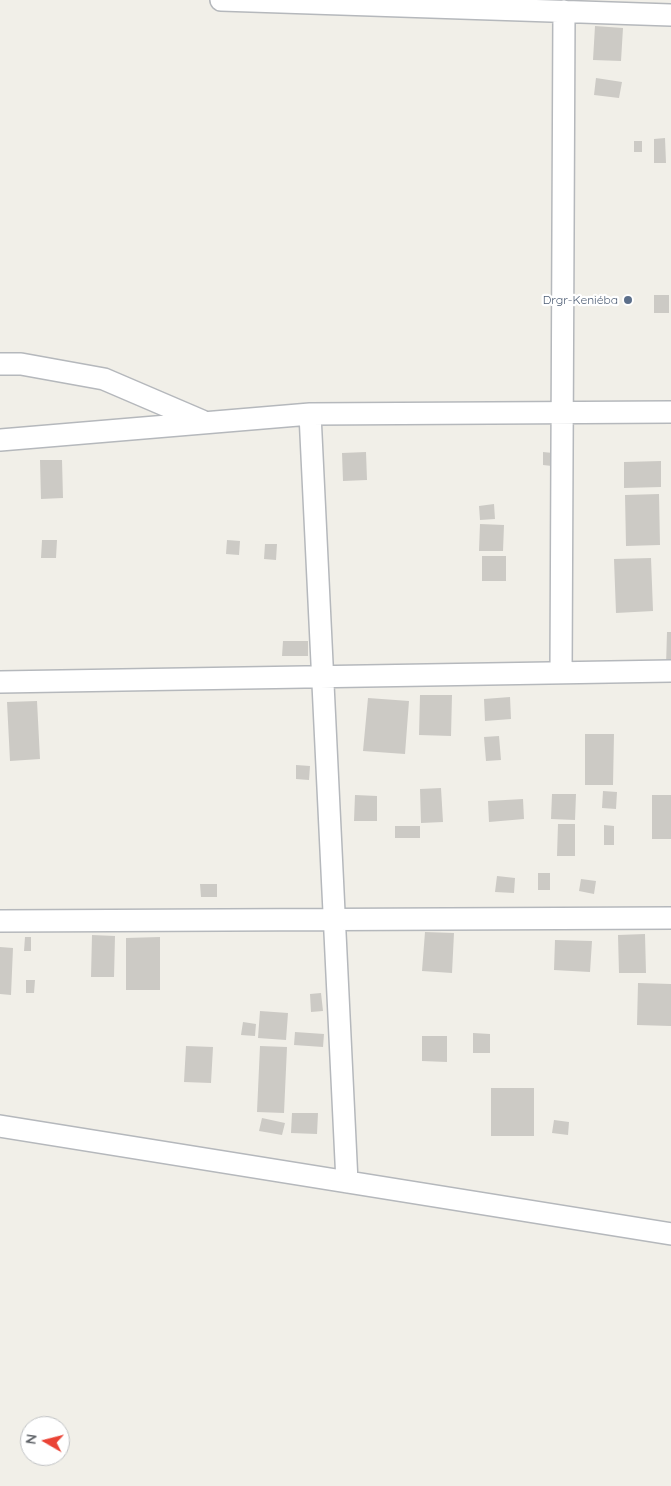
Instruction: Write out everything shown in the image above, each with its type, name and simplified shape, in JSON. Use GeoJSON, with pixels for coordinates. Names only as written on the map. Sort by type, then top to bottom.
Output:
{"type":"FeatureCollection","features":[{"type":"Feature","properties":{"kind":"street"},"geometry":{"type":"LineString","coordinates":[[221,0],[444,4],[671,15]]}},
{"type":"Feature","properties":{"kind":"street"},"geometry":{"type":"LineString","coordinates":[[561,673],[564,11]]}},
{"type":"Feature","properties":{"kind":"street"},"geometry":{"type":"LineString","coordinates":[[0,364],[21,364],[104,379],[206,422]]}},
{"type":"Feature","properties":{"kind":"street"},"geometry":{"type":"LineString","coordinates":[[0,440],[310,414],[671,412]]}},
{"type":"Feature","properties":{"kind":"street"},"geometry":{"type":"LineString","coordinates":[[310,414],[347,1182]]}},
{"type":"Feature","properties":{"kind":"street"},"geometry":{"type":"LineString","coordinates":[[0,682],[671,671]]}},
{"type":"Feature","properties":{"kind":"street"},"geometry":{"type":"LineString","coordinates":[[0,921],[671,918]]}},
{"type":"Feature","properties":{"kind":"street"},"geometry":{"type":"LineString","coordinates":[[0,1126],[671,1234]]}},
{"type":"Feature","properties":{"kind":"building"},"geometry":{"type":"Polygon","coordinates":[[[595,26],[623,28],[621,61],[593,60],[595,26]]]}},
{"type":"Feature","properties":{"kind":"building"},"geometry":{"type":"Polygon","coordinates":[[[596,78],[622,82],[619,98],[594,95],[596,78]]]}},
{"type":"Feature","properties":{"kind":"building"},"geometry":{"type":"Polygon","coordinates":[[[665,138],[666,163],[654,163],[654,139],[665,138]]]}},
{"type":"Feature","properties":{"kind":"building"},"geometry":{"type":"Polygon","coordinates":[[[634,141],[642,141],[642,152],[634,152],[634,141]]]}},
{"type":"Feature","properties":{"kind":"building"},"geometry":{"type":"Polygon","coordinates":[[[654,295],[669,295],[669,313],[654,313],[654,295]]]}},
{"type":"Feature","properties":{"kind":"building"},"geometry":{"type":"Polygon","coordinates":[[[366,452],[367,480],[343,481],[342,453],[366,452]]]}},
{"type":"Feature","properties":{"kind":"building"},"geometry":{"type":"Polygon","coordinates":[[[543,452],[553,453],[552,466],[543,465],[543,452]]]}},
{"type":"Feature","properties":{"kind":"building"},"geometry":{"type":"Polygon","coordinates":[[[40,460],[62,460],[63,498],[41,499],[40,460]]]}},
{"type":"Feature","properties":{"kind":"building"},"geometry":{"type":"Polygon","coordinates":[[[661,461],[661,487],[624,488],[624,462],[661,461]]]}},
{"type":"Feature","properties":{"kind":"building"},"geometry":{"type":"Polygon","coordinates":[[[659,494],[660,545],[626,546],[625,495],[659,494]]]}},
{"type":"Feature","properties":{"kind":"building"},"geometry":{"type":"Polygon","coordinates":[[[494,504],[495,519],[480,520],[479,506],[494,504]]]}},
{"type":"Feature","properties":{"kind":"building"},"geometry":{"type":"Polygon","coordinates":[[[480,524],[504,525],[503,551],[479,551],[480,524]]]}},
{"type":"Feature","properties":{"kind":"building"},"geometry":{"type":"Polygon","coordinates":[[[42,540],[57,540],[56,558],[41,558],[42,540]]]}},
{"type":"Feature","properties":{"kind":"building"},"geometry":{"type":"Polygon","coordinates":[[[227,540],[240,541],[239,555],[226,554],[227,540]]]}},
{"type":"Feature","properties":{"kind":"building"},"geometry":{"type":"Polygon","coordinates":[[[265,544],[277,544],[276,560],[264,559],[265,544]]]}},
{"type":"Feature","properties":{"kind":"building"},"geometry":{"type":"Polygon","coordinates":[[[482,556],[506,556],[506,581],[482,581],[482,556]]]}},
{"type":"Feature","properties":{"kind":"building"},"geometry":{"type":"Polygon","coordinates":[[[651,558],[653,611],[616,613],[614,559],[651,558]]]}},
{"type":"Feature","properties":{"kind":"building"},"geometry":{"type":"Polygon","coordinates":[[[667,632],[671,632],[671,666],[666,666],[667,632]]]}},
{"type":"Feature","properties":{"kind":"building"},"geometry":{"type":"Polygon","coordinates":[[[283,641],[308,641],[308,656],[282,656],[283,641]]]}},
{"type":"Feature","properties":{"kind":"building"},"geometry":{"type":"Polygon","coordinates":[[[420,695],[452,695],[451,736],[419,735],[420,695]]]}},
{"type":"Feature","properties":{"kind":"building"},"geometry":{"type":"Polygon","coordinates":[[[510,697],[511,719],[485,721],[484,699],[510,697]]]}},
{"type":"Feature","properties":{"kind":"building"},"geometry":{"type":"Polygon","coordinates":[[[368,698],[409,701],[405,754],[363,751],[368,698]]]}},
{"type":"Feature","properties":{"kind":"building"},"geometry":{"type":"Polygon","coordinates":[[[37,701],[40,759],[10,761],[7,702],[37,701]]]}},
{"type":"Feature","properties":{"kind":"building"},"geometry":{"type":"Polygon","coordinates":[[[585,734],[614,734],[613,785],[585,785],[585,734]]]}},
{"type":"Feature","properties":{"kind":"building"},"geometry":{"type":"Polygon","coordinates":[[[499,736],[501,760],[486,761],[484,737],[499,736]]]}},
{"type":"Feature","properties":{"kind":"building"},"geometry":{"type":"Polygon","coordinates":[[[296,765],[310,766],[309,780],[296,779],[296,765]]]}},
{"type":"Feature","properties":{"kind":"building"},"geometry":{"type":"Polygon","coordinates":[[[441,788],[443,822],[421,823],[420,789],[441,788]]]}},
{"type":"Feature","properties":{"kind":"building"},"geometry":{"type":"Polygon","coordinates":[[[603,791],[617,792],[616,809],[602,808],[603,791]]]}},
{"type":"Feature","properties":{"kind":"building"},"geometry":{"type":"Polygon","coordinates":[[[552,794],[576,794],[575,820],[551,819],[552,794]]]}},
{"type":"Feature","properties":{"kind":"building"},"geometry":{"type":"Polygon","coordinates":[[[355,795],[377,796],[377,821],[354,821],[355,795]]]}},
{"type":"Feature","properties":{"kind":"building"},"geometry":{"type":"Polygon","coordinates":[[[652,795],[671,795],[671,839],[652,839],[652,795]]]}},
{"type":"Feature","properties":{"kind":"building"},"geometry":{"type":"Polygon","coordinates":[[[523,799],[524,819],[489,822],[488,801],[523,799]]]}},
{"type":"Feature","properties":{"kind":"building"},"geometry":{"type":"Polygon","coordinates":[[[558,824],[575,824],[575,856],[557,856],[558,824]]]}},
{"type":"Feature","properties":{"kind":"building"},"geometry":{"type":"Polygon","coordinates":[[[604,825],[614,826],[614,845],[604,845],[604,825]]]}},
{"type":"Feature","properties":{"kind":"building"},"geometry":{"type":"Polygon","coordinates":[[[395,826],[420,826],[420,838],[395,838],[395,826]]]}},
{"type":"Feature","properties":{"kind":"building"},"geometry":{"type":"Polygon","coordinates":[[[538,873],[550,873],[550,890],[538,890],[538,873]]]}},
{"type":"Feature","properties":{"kind":"building"},"geometry":{"type":"Polygon","coordinates":[[[497,876],[515,878],[514,893],[495,892],[497,876]]]}},
{"type":"Feature","properties":{"kind":"building"},"geometry":{"type":"Polygon","coordinates":[[[581,879],[596,881],[594,894],[579,891],[581,879]]]}},
{"type":"Feature","properties":{"kind":"building"},"geometry":{"type":"Polygon","coordinates":[[[200,884],[217,884],[217,897],[201,897],[200,884]]]}},
{"type":"Feature","properties":{"kind":"building"},"geometry":{"type":"Polygon","coordinates":[[[425,932],[454,933],[452,973],[422,971],[425,932]]]}},
{"type":"Feature","properties":{"kind":"building"},"geometry":{"type":"Polygon","coordinates":[[[645,934],[646,973],[619,973],[618,935],[645,934]]]}},
{"type":"Feature","properties":{"kind":"building"},"geometry":{"type":"Polygon","coordinates":[[[92,935],[115,936],[114,977],[91,977],[92,935]]]}},
{"type":"Feature","properties":{"kind":"building"},"geometry":{"type":"Polygon","coordinates":[[[25,937],[31,937],[31,951],[24,951],[25,937]]]}},
{"type":"Feature","properties":{"kind":"building"},"geometry":{"type":"Polygon","coordinates":[[[160,937],[160,990],[126,990],[126,938],[160,937]]]}},
{"type":"Feature","properties":{"kind":"building"},"geometry":{"type":"Polygon","coordinates":[[[555,940],[592,941],[590,972],[554,970],[555,940]]]}},
{"type":"Feature","properties":{"kind":"building"},"geometry":{"type":"Polygon","coordinates":[[[0,947],[13,948],[11,995],[0,994],[0,947]]]}},
{"type":"Feature","properties":{"kind":"building"},"geometry":{"type":"Polygon","coordinates":[[[26,980],[35,980],[34,993],[26,993],[26,980]]]}},
{"type":"Feature","properties":{"kind":"building"},"geometry":{"type":"Polygon","coordinates":[[[638,983],[671,984],[671,1026],[637,1025],[638,983]]]}},
{"type":"Feature","properties":{"kind":"building"},"geometry":{"type":"Polygon","coordinates":[[[321,993],[323,1011],[311,1012],[310,994],[321,993]]]}},
{"type":"Feature","properties":{"kind":"building"},"geometry":{"type":"Polygon","coordinates":[[[260,1011],[288,1013],[286,1040],[258,1038],[260,1011]]]}},
{"type":"Feature","properties":{"kind":"building"},"geometry":{"type":"Polygon","coordinates":[[[243,1022],[256,1024],[255,1036],[241,1035],[243,1022]]]}},
{"type":"Feature","properties":{"kind":"building"},"geometry":{"type":"Polygon","coordinates":[[[295,1032],[324,1034],[323,1047],[294,1045],[295,1032]]]}},
{"type":"Feature","properties":{"kind":"building"},"geometry":{"type":"Polygon","coordinates":[[[473,1033],[490,1034],[490,1053],[473,1053],[473,1033]]]}},
{"type":"Feature","properties":{"kind":"building"},"geometry":{"type":"Polygon","coordinates":[[[422,1036],[447,1036],[447,1062],[422,1061],[422,1036]]]}},
{"type":"Feature","properties":{"kind":"building"},"geometry":{"type":"Polygon","coordinates":[[[186,1046],[213,1047],[211,1083],[184,1082],[186,1046]]]}},
{"type":"Feature","properties":{"kind":"building"},"geometry":{"type":"Polygon","coordinates":[[[260,1046],[287,1047],[284,1113],[257,1112],[260,1046]]]}},
{"type":"Feature","properties":{"kind":"building"},"geometry":{"type":"Polygon","coordinates":[[[491,1088],[534,1088],[534,1136],[491,1136],[491,1088]]]}},
{"type":"Feature","properties":{"kind":"building"},"geometry":{"type":"Polygon","coordinates":[[[292,1113],[318,1113],[317,1134],[291,1133],[292,1113]]]}},
{"type":"Feature","properties":{"kind":"building"},"geometry":{"type":"Polygon","coordinates":[[[262,1118],[285,1123],[282,1135],[259,1131],[262,1118]]]}},
{"type":"Feature","properties":{"kind":"building"},"geometry":{"type":"Polygon","coordinates":[[[554,1120],[569,1122],[568,1135],[552,1133],[554,1120]]]}},
{"type":"Feature","properties":{"kind":"place","name":"Drgr-Keniéba"},"geometry":{"type":"Point","coordinates":[628,300]}}]}
